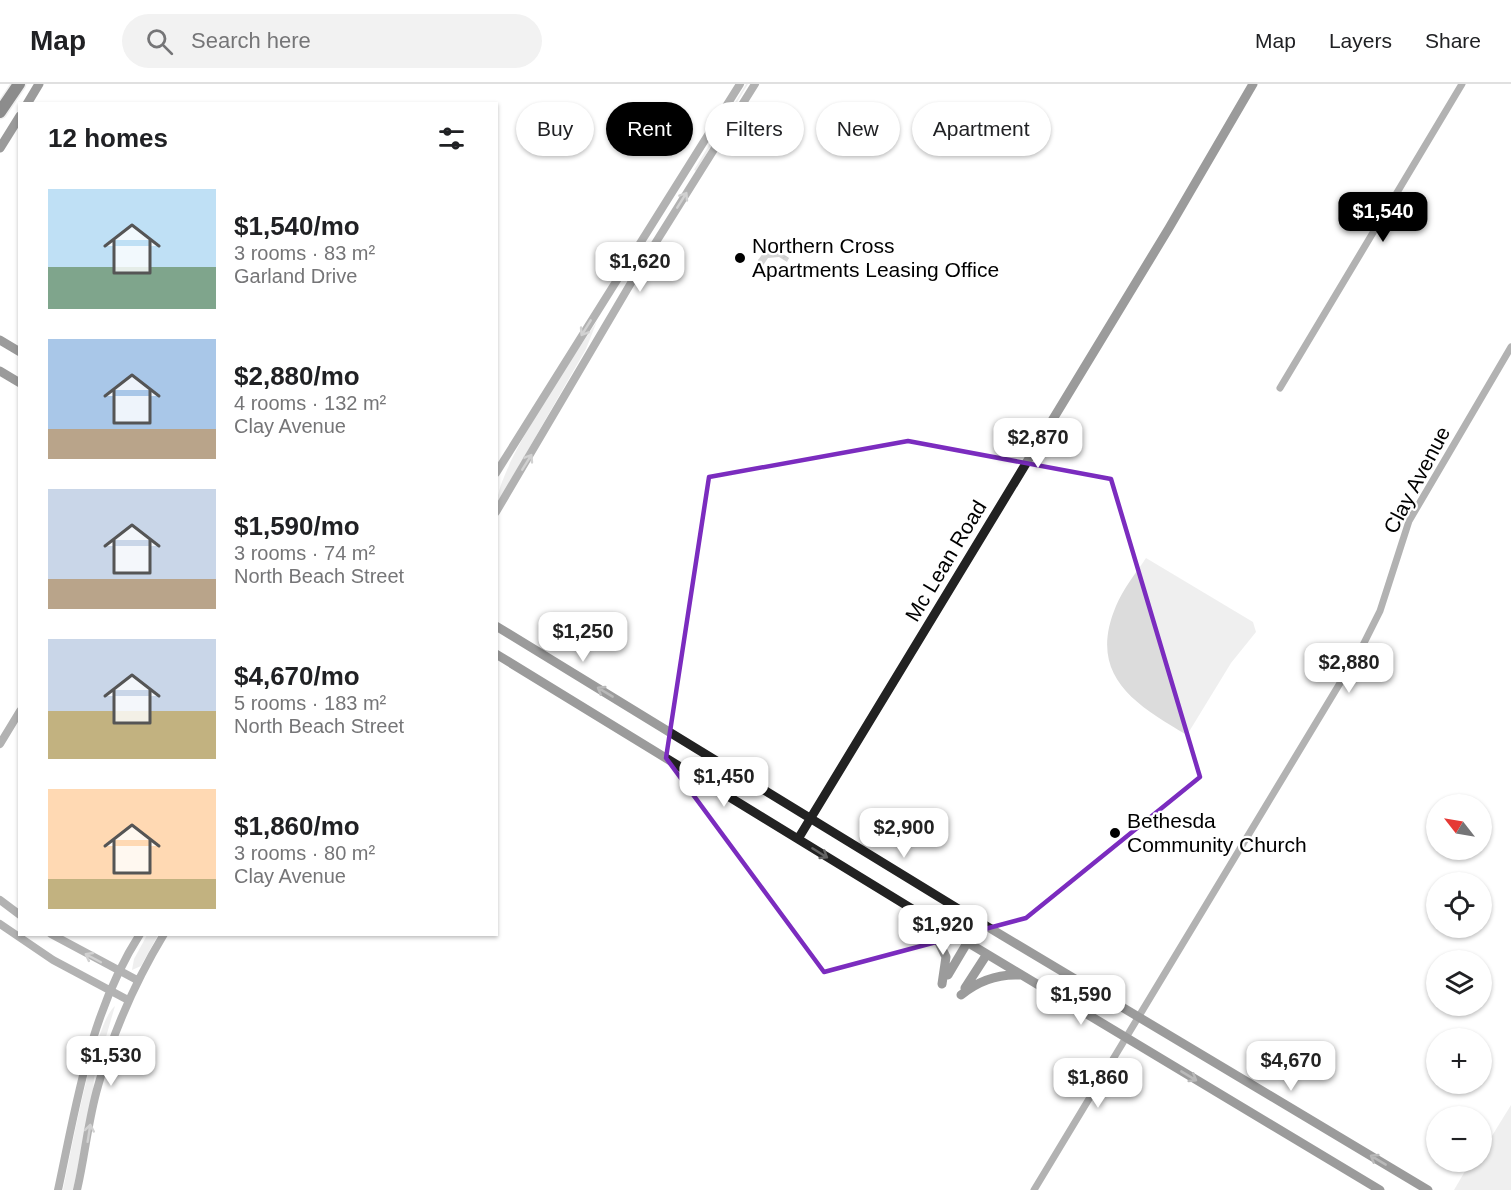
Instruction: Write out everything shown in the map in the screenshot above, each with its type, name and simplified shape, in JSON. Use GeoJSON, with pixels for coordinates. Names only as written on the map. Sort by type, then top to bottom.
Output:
{"type":"FeatureCollection","features":[{"type":"Feature","properties":{"kind":"highway"},"geometry":{"type":"LineString","coordinates":[[0,112],[19,84]]}},
{"type":"Feature","properties":{"kind":"main road"},"geometry":{"type":"LineString","coordinates":[[28,102],[39,84]]}},
{"type":"Feature","properties":{"kind":"main road","name":"Mc Lean Road"},"geometry":{"type":"LineString","coordinates":[[798,839],[1164,237],[1253,84]]}},
{"type":"Feature","properties":{"kind":"main road"},"geometry":{"type":"LineString","coordinates":[[0,148],[18,119]]}},
{"type":"Feature","properties":{"kind":"main road"},"geometry":{"type":"LineString","coordinates":[[0,340],[18,351]]}},
{"type":"Feature","properties":{"kind":"main road"},"geometry":{"type":"LineString","coordinates":[[0,371],[18,382]]}},
{"type":"Feature","properties":{"kind":"main road"},"geometry":{"type":"LineString","coordinates":[[498,627],[983,924],[1428,1190]]}},
{"type":"Feature","properties":{"kind":"main road"},"geometry":{"type":"LineString","coordinates":[[498,655],[1021,975],[1380,1190]]}},
{"type":"Feature","properties":{"kind":"main road"},"geometry":{"type":"LineString","coordinates":[[927,918],[946,957],[942,984],[968,942]]}},
{"type":"Feature","properties":{"kind":"main road"},"geometry":{"type":"LineString","coordinates":[[987,954],[961,995],[975,984],[993,977],[1021,975]]}},
{"type":"Feature","properties":{"kind":"street"},"geometry":{"type":"LineString","coordinates":[[498,471],[740,84]]}},
{"type":"Feature","properties":{"kind":"street"},"geometry":{"type":"LineString","coordinates":[[498,509],[651,249],[754,84]]}},
{"type":"Feature","properties":{"kind":"street"},"geometry":{"type":"LineString","coordinates":[[1281,388],[1462,84]]}},
{"type":"Feature","properties":{"kind":"street"},"geometry":{"type":"LineString","coordinates":[[639,243],[651,249]]}},
{"type":"Feature","properties":{"kind":"street","name":"Clay Avenue"},"geometry":{"type":"LineString","coordinates":[[1034,1190],[1363,645],[1380,611],[1397,550],[1409,521],[1511,347]]}},
{"type":"Feature","properties":{"kind":"street"},"geometry":{"type":"LineString","coordinates":[[0,744],[18,714]]}},
{"type":"Feature","properties":{"kind":"street"},"geometry":{"type":"LineString","coordinates":[[0,900],[18,914]]}},
{"type":"Feature","properties":{"kind":"street"},"geometry":{"type":"LineString","coordinates":[[0,924],[53,960],[128,1000]]}},
{"type":"Feature","properties":{"kind":"street"},"geometry":{"type":"LineString","coordinates":[[55,936],[137,980]]}},
{"type":"Feature","properties":{"kind":"street"},"geometry":{"type":"LineString","coordinates":[[58,1190],[76,1098],[90,1044],[119,971],[139,936]]}},
{"type":"Feature","properties":{"kind":"street"},"geometry":{"type":"LineString","coordinates":[[77,1190],[97,1087],[128,1000],[163,936]]}},
{"type":"Feature","properties":{"kind":"highlighted area"},"geometry":{"type":"Polygon","coordinates":[[[908,441],[1111,479],[1200,777],[1026,918],[824,972],[666,758],[709,477],[908,441]]]}},
{"type":"Feature","properties":{"kind":"shaded area"},"geometry":{"type":"Polygon","coordinates":[[[746,84],[748,84],[737,102],[735,102],[746,84]]]}},
{"type":"Feature","properties":{"kind":"shaded area"},"geometry":{"type":"Polygon","coordinates":[[[705,152],[696,171],[694,170],[705,152]]]}},
{"type":"Feature","properties":{"kind":"shaded area"},"geometry":{"type":"Polygon","coordinates":[[[597,321],[586,349],[498,502],[500,488],[509,466],[555,385],[597,321]]]}},
{"type":"Feature","properties":{"kind":"shaded area"},"geometry":{"type":"Polygon","coordinates":[[[1146,558],[1253,622],[1256,632],[1231,663],[1187,735],[1134,699],[1121,685],[1112,669],[1107,651],[1109,630],[1116,606],[1146,558]]]}},
{"type":"Feature","properties":{"kind":"shaded area"},"geometry":{"type":"Polygon","coordinates":[[[146,936],[157,936],[141,966],[132,970],[134,959],[146,936]]]}},
{"type":"Feature","properties":{"kind":"shaded area"},"geometry":{"type":"Polygon","coordinates":[[[115,1006],[94,1078],[93,1094],[73,1190],[63,1190],[91,1063],[107,1017],[115,1006]]]}},
{"type":"Feature","properties":{"kind":"shaded area"},"geometry":{"type":"Polygon","coordinates":[[[1511,1105],[1511,1190],[1454,1190],[1465,1172],[1492,1172],[1492,1136],[1511,1105]]]}},
{"type":"Feature","properties":{"kind":"water"},"geometry":{"type":"Polygon","coordinates":[[[779,251],[789,258],[787,262],[779,257],[768,258],[762,267],[758,266],[758,260],[764,252],[779,251]]]}},
{"type":"Feature","properties":{"kind":"place","name":"Northern Cross Apartments Leasing Office"},"geometry":{"type":"Point","coordinates":[740,258]}},
{"type":"Feature","properties":{"kind":"place","name":"Bethesda Community Church"},"geometry":{"type":"Point","coordinates":[1115,833]}}]}
